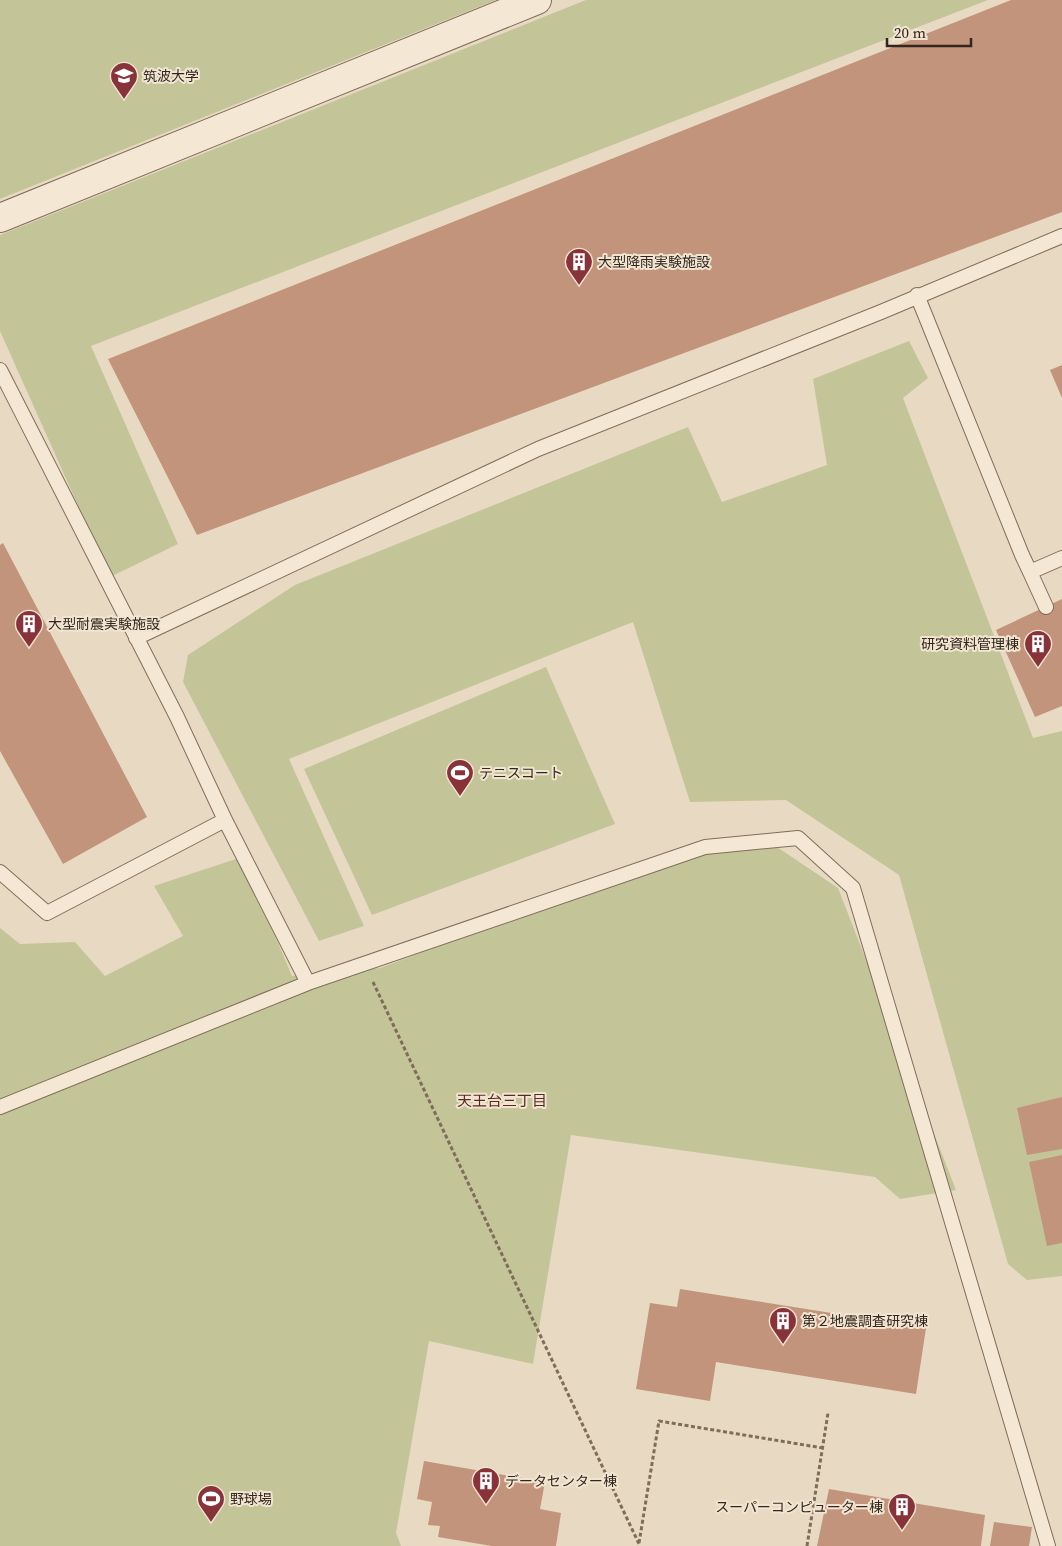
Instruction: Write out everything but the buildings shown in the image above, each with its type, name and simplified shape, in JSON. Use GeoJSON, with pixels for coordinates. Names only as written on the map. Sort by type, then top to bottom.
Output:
{"type":"FeatureCollection","features":[{"type":"Feature","properties":{"kind":"street"},"geometry":{"type":"LineString","coordinates":[[0,218],[538,0]]}},
{"type":"Feature","properties":{"kind":"lane"},"geometry":{"type":"LineString","coordinates":[[136,638],[538,448],[715,379],[1062,236]]}},
{"type":"Feature","properties":{"kind":"lane"},"geometry":{"type":"LineString","coordinates":[[917,296],[1022,555],[1046,606]]}},
{"type":"Feature","properties":{"kind":"lane"},"geometry":{"type":"LineString","coordinates":[[0,370],[177,717],[225,820],[308,984]]}},
{"type":"Feature","properties":{"kind":"lane"},"geometry":{"type":"LineString","coordinates":[[1030,572],[1062,558]]}},
{"type":"Feature","properties":{"kind":"lane"},"geometry":{"type":"LineString","coordinates":[[0,872],[47,913],[225,820]]}},
{"type":"Feature","properties":{"kind":"lane"},"geometry":{"type":"LineString","coordinates":[[0,1107],[308,984],[705,847],[798,838],[853,888],[1048,1546]]}},
{"type":"Feature","properties":{"kind":"path"},"geometry":{"type":"LineString","coordinates":[[365,964],[640,1545]]}},
{"type":"Feature","properties":{"kind":"path"},"geometry":{"type":"LineString","coordinates":[[807,1546],[828,1413]]}},
{"type":"Feature","properties":{"kind":"path"},"geometry":{"type":"LineString","coordinates":[[640,1545],[659,1421],[823,1448]]}},
{"type":"Feature","properties":{"kind":"green space","name":"筑波大学"},"geometry":{"type":"Polygon","coordinates":[[[0,0],[496,0],[0,199],[0,0]]]}},
{"type":"Feature","properties":{"kind":"green space"},"geometry":{"type":"Polygon","coordinates":[[[586,0],[988,0],[91,346],[178,544],[110,577],[0,331],[0,235],[586,0]]]}},
{"type":"Feature","properties":{"kind":"green space"},"geometry":{"type":"Polygon","coordinates":[[[909,341],[928,378],[903,398],[1033,738],[1062,731],[1062,1276],[1027,1280],[1008,1264],[899,875],[786,800],[690,802],[633,622],[289,759],[364,926],[319,941],[183,682],[188,655],[295,585],[688,427],[722,502],[827,465],[813,379],[909,341]]]}},
{"type":"Feature","properties":{"kind":"green space","name":"テニスコート"},"geometry":{"type":"Polygon","coordinates":[[[546,667],[615,824],[372,915],[304,769],[546,667]]]}},
{"type":"Feature","properties":{"kind":"green space"},"geometry":{"type":"Polygon","coordinates":[[[717,842],[774,845],[838,888],[956,1190],[900,1199],[875,1177],[571,1135],[533,1364],[429,1341],[396,1533],[401,1546],[0,1546],[0,928],[20,944],[75,942],[105,976],[183,936],[154,886],[242,857],[292,976],[380,968],[717,842]]]}},
{"type":"Feature","properties":{"kind":"place","name":"筑波大学"},"geometry":{"type":"Point","coordinates":[124,100]}},
{"type":"Feature","properties":{"kind":"place","name":"大型降雨実験施設"},"geometry":{"type":"Point","coordinates":[579,286]}},
{"type":"Feature","properties":{"kind":"place","name":"大型耐震実験施設"},"geometry":{"type":"Point","coordinates":[29,648]}},
{"type":"Feature","properties":{"kind":"place","name":"研究資料管理棟"},"geometry":{"type":"Point","coordinates":[1038,668]}},
{"type":"Feature","properties":{"kind":"place","name":"テニスコート"},"geometry":{"type":"Point","coordinates":[460,797]}},
{"type":"Feature","properties":{"kind":"place","name":"第２地震調査研究棟"},"geometry":{"type":"Point","coordinates":[783,1345]}},
{"type":"Feature","properties":{"kind":"place","name":"データセンター棟"},"geometry":{"type":"Point","coordinates":[486,1505]}},
{"type":"Feature","properties":{"kind":"place","name":"野球場"},"geometry":{"type":"Point","coordinates":[211,1523]}},
{"type":"Feature","properties":{"kind":"place","name":"スーパーコンピューター棟"},"geometry":{"type":"Point","coordinates":[902,1531]}},
{"type":"Feature","properties":{"kind":"district","name":"天王台三丁目"},"geometry":{"type":"Point","coordinates":[502,1101]}}]}
